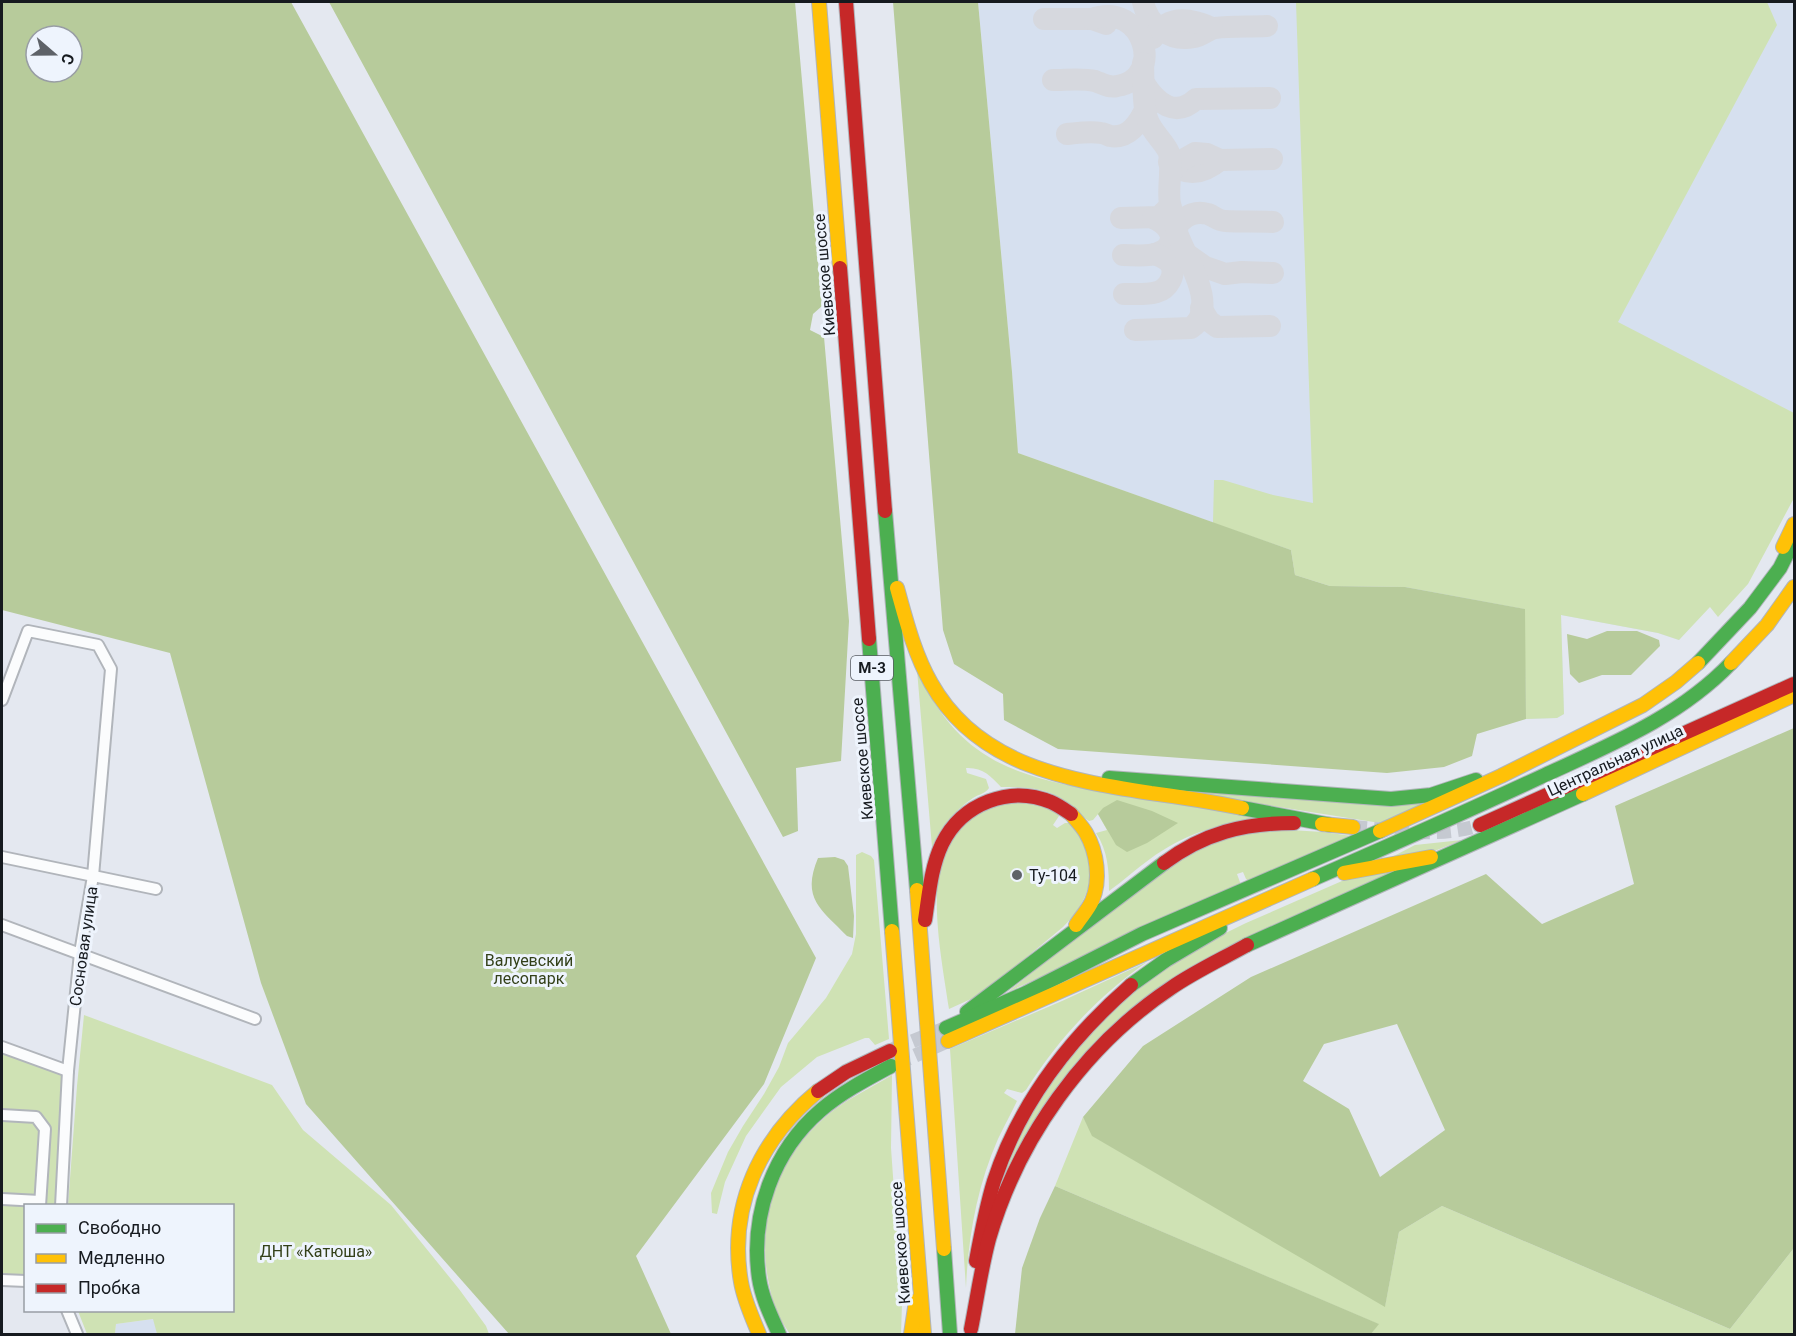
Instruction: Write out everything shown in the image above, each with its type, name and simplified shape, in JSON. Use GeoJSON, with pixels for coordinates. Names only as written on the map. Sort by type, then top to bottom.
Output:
{"type":"FeatureCollection","features":[{"type":"Feature","properties":{"kind":"main road","name":"Киевское шоссе"},"geometry":{"type":"LineString","coordinates":[[819,2],[924,1335]]}},
{"type":"Feature","properties":{"kind":"main road","name":"М-3"},"geometry":{"type":"LineString","coordinates":[[846,2],[889,562],[922,943],[950,1335]]}},
{"type":"Feature","properties":{"kind":"main road"},"geometry":{"type":"LineString","coordinates":[[1769,582],[1794,524]]}},
{"type":"Feature","properties":{"kind":"main road"},"geometry":{"type":"LineString","coordinates":[[947,1034],[1142,934],[1418,815],[1643,705],[1698,663],[1750,608],[1779,568],[1794,540]]}},
{"type":"Feature","properties":{"kind":"main road"},"geometry":{"type":"LineString","coordinates":[[889,562],[928,679],[943,702],[968,730],[992,748],[1015,761],[1050,774],[1331,825]]}},
{"type":"Feature","properties":{"kind":"main road"},"geometry":{"type":"LineString","coordinates":[[947,1034],[1060,993],[1164,944],[1581,759],[1654,723],[1696,695],[1726,668],[1767,625],[1794,587]]}},
{"type":"Feature","properties":{"kind":"main road","name":"Центральная улица"},"geometry":{"type":"LineString","coordinates":[[1480,825],[1794,684]]}},
{"type":"Feature","properties":{"kind":"main road","name":"Центральная улица"},"geometry":{"type":"LineString","coordinates":[[1448,854],[1794,695]]}},
{"type":"Feature","properties":{"kind":"main road"},"geometry":{"type":"LineString","coordinates":[[1050,774],[1391,799],[1437,794],[1514,769]]}},
{"type":"Feature","properties":{"kind":"main road"},"geometry":{"type":"LineString","coordinates":[[922,943],[934,865],[949,831],[961,816],[974,806],[996,797],[1013,794],[1035,796],[1061,807],[1079,823],[1090,842],[1097,869],[1096,889],[1087,910],[1068,935]]}},
{"type":"Feature","properties":{"kind":"main road"},"geometry":{"type":"LineString","coordinates":[[947,1034],[1068,935],[1193,843],[1217,834],[1263,824],[1353,827]]}},
{"type":"Feature","properties":{"kind":"main road"},"geometry":{"type":"LineString","coordinates":[[1308,882],[1366,868],[1448,854]]}},
{"type":"Feature","properties":{"kind":"main road"},"geometry":{"type":"LineString","coordinates":[[971,1332],[987,1248],[1015,1172],[1046,1117],[1077,1074],[1109,1038],[1172,987],[1256,940],[1448,854]]}},
{"type":"Feature","properties":{"kind":"main road"},"geometry":{"type":"LineString","coordinates":[[971,1332],[976,1257],[988,1201],[1011,1135],[1038,1088],[1071,1043],[1118,996],[1153,969],[1257,904]]}},
{"type":"Feature","properties":{"kind":"main road"},"geometry":{"type":"LineString","coordinates":[[759,1335],[741,1284],[739,1249],[742,1209],[748,1186],[760,1159],[772,1137],[788,1117],[814,1092],[837,1077],[890,1051]]}},
{"type":"Feature","properties":{"kind":"main road"},"geometry":{"type":"LineString","coordinates":[[779,1335],[764,1302],[756,1257],[760,1209],[769,1182],[789,1144],[810,1119],[843,1093],[891,1066]]}},
{"type":"Feature","properties":{"kind":"main road"},"geometry":{"type":"LineString","coordinates":[[911,1335],[920,1275]]}},
{"type":"Feature","properties":{"kind":"street","name":"Сосновая улица"},"geometry":{"type":"LineString","coordinates":[[2,700],[28,631],[98,645],[111,669],[93,876],[80,953],[68,1071],[61,1204]]}},
{"type":"Feature","properties":{"kind":"street"},"geometry":{"type":"LineString","coordinates":[[2,857],[156,889]]}},
{"type":"Feature","properties":{"kind":"street"},"geometry":{"type":"LineString","coordinates":[[2,925],[255,1019]]}},
{"type":"Feature","properties":{"kind":"street"},"geometry":{"type":"LineString","coordinates":[[2,1047],[68,1071]]}},
{"type":"Feature","properties":{"kind":"street"},"geometry":{"type":"LineString","coordinates":[[2,1115],[36,1117],[45,1129],[40,1203],[2,1199]]}},
{"type":"Feature","properties":{"kind":"street"},"geometry":{"type":"LineString","coordinates":[[2,1280],[24,1281]]}},
{"type":"Feature","properties":{"kind":"street"},"geometry":{"type":"LineString","coordinates":[[67,1312],[77,1335]]}},
{"type":"Feature","properties":{"kind":"shaded area"},"geometry":{"type":"Polygon","coordinates":[[[978,2],[1794,2],[1794,455],[1727,583],[1679,640],[1658,633],[1561,615],[1564,714],[1557,718],[1526,719],[1524,609],[1391,586],[1018,453],[978,2]]]}},
{"type":"Feature","properties":{"kind":"shaded area"},"geometry":{"type":"Polygon","coordinates":[[[154,1319],[157,1334],[107,1334],[115,1333],[116,1324],[154,1319]]]}},
{"type":"Feature","properties":{"kind":"green space","name":"Валуевский лесопарк"},"geometry":{"type":"Polygon","coordinates":[[[2,2],[291,2],[816,958],[764,1084],[636,1256],[671,1334],[509,1334],[306,1104],[261,983],[170,653],[2,610],[2,2]]]}},
{"type":"Feature","properties":{"kind":"green space"},"geometry":{"type":"Polygon","coordinates":[[[329,2],[795,2],[822,306],[813,314],[810,330],[824,337],[849,621],[841,761],[796,768],[798,831],[783,837],[329,2]]]}},
{"type":"Feature","properties":{"kind":"green space"},"geometry":{"type":"Polygon","coordinates":[[[893,2],[978,2],[1018,453],[1291,550],[1295,575],[1330,586],[1405,587],[1525,609],[1526,719],[1477,734],[1472,756],[1444,767],[1387,773],[1058,749],[1004,720],[1003,694],[954,664],[943,630],[893,2]]]}},
{"type":"Feature","properties":{"kind":"green space"},"geometry":{"type":"Polygon","coordinates":[[[1296,2],[1767,2],[1777,25],[1618,322],[1794,413],[1794,498],[1748,584],[1718,617],[1710,607],[1679,640],[1658,633],[1561,615],[1564,714],[1557,718],[1526,719],[1524,609],[1405,587],[1330,586],[1295,575],[1291,550],[1213,523],[1214,480],[1223,480],[1273,495],[1313,503],[1296,2]]]}},
{"type":"Feature","properties":{"kind":"green space"},"geometry":{"type":"Polygon","coordinates":[[[1607,631],[1637,631],[1659,640],[1660,646],[1631,675],[1602,675],[1579,683],[1570,674],[1567,634],[1587,639],[1607,631]]]}},
{"type":"Feature","properties":{"kind":"green space"},"geometry":{"type":"Polygon","coordinates":[[[917,670],[934,702],[953,728],[975,747],[999,762],[1053,782],[1250,815],[1254,819],[1199,832],[1174,844],[1150,859],[1109,891],[1107,861],[1096,833],[1107,830],[1098,814],[1089,821],[1055,795],[1033,788],[1001,787],[981,771],[966,768],[967,773],[986,779],[989,788],[954,814],[932,847],[917,670]]]}},
{"type":"Feature","properties":{"kind":"green space"},"geometry":{"type":"Polygon","coordinates":[[[1794,728],[1794,1248],[1730,1329],[1442,1206],[1399,1232],[1385,1307],[1092,1136],[1083,1117],[1143,1046],[1251,977],[1486,874],[1542,924],[1634,884],[1615,806],[1794,728]],[[1397,1024],[1324,1044],[1303,1081],[1349,1109],[1380,1177],[1445,1130],[1397,1024]]]}},
{"type":"Feature","properties":{"kind":"green space"},"geometry":{"type":"Polygon","coordinates":[[[1166,789],[1421,804],[1421,805],[1380,823],[1166,789]]]}},
{"type":"Feature","properties":{"kind":"green space"},"geometry":{"type":"Polygon","coordinates":[[[1008,800],[1040,804],[1057,812],[1059,816],[1053,825],[1057,828],[1069,823],[1080,836],[1090,863],[1088,889],[1074,915],[1063,927],[982,994],[949,1009],[937,919],[940,867],[954,836],[977,810],[1008,800]]]}},
{"type":"Feature","properties":{"kind":"green space"},"geometry":{"type":"Polygon","coordinates":[[[1117,800],[1152,811],[1178,823],[1147,843],[1127,852],[1116,845],[1098,814],[1103,808],[1117,800]]]}},
{"type":"Feature","properties":{"kind":"green space"},"geometry":{"type":"Polygon","coordinates":[[[1274,829],[1352,836],[1250,882],[1243,872],[1237,874],[1241,885],[1008,992],[1127,898],[1186,856],[1225,838],[1274,829]]]}},
{"type":"Feature","properties":{"kind":"green space"},"geometry":{"type":"Polygon","coordinates":[[[1462,840],[1437,850],[1392,857],[1415,845],[1462,840]]]}},
{"type":"Feature","properties":{"kind":"green space"},"geometry":{"type":"Polygon","coordinates":[[[862,852],[874,860],[889,1039],[875,1045],[869,1038],[865,1038],[817,1057],[781,1087],[746,1136],[725,1182],[717,1214],[712,1213],[711,1193],[728,1152],[779,1067],[788,1043],[826,998],[852,954],[856,934],[856,855],[862,852]]]}},
{"type":"Feature","properties":{"kind":"green space"},"geometry":{"type":"Polygon","coordinates":[[[835,857],[844,860],[848,866],[854,916],[853,938],[847,936],[822,910],[813,894],[813,872],[818,858],[835,857]]]}},
{"type":"Feature","properties":{"kind":"green space"},"geometry":{"type":"Polygon","coordinates":[[[1416,863],[1229,949],[1164,986],[1134,1008],[1079,1060],[1055,1091],[1028,1137],[992,1218],[993,1203],[1001,1177],[1025,1121],[1073,1048],[1122,997],[1185,953],[1246,923],[1358,874],[1416,863]]]}},
{"type":"Feature","properties":{"kind":"green space"},"geometry":{"type":"Polygon","coordinates":[[[1147,962],[1095,1004],[1052,1053],[1026,1090],[1022,1093],[1007,1089],[1004,1093],[1017,1101],[998,1139],[984,1175],[971,1231],[966,1288],[950,1049],[1147,962]]]}},
{"type":"Feature","properties":{"kind":"green space","name":"ДНТ «Катюша»"},"geometry":{"type":"Polygon","coordinates":[[[84,1015],[272,1085],[303,1130],[391,1205],[459,1289],[486,1326],[489,1334],[157,1334],[153,1319],[116,1324],[115,1333],[87,1334],[78,1312],[234,1312],[234,1204],[68,1204],[84,1015]]]}},
{"type":"Feature","properties":{"kind":"green space"},"geometry":{"type":"Polygon","coordinates":[[[2,1053],[65,1076],[57,1204],[24,1204],[24,1286],[2,1286],[2,1053]]]}},
{"type":"Feature","properties":{"kind":"green space"},"geometry":{"type":"Polygon","coordinates":[[[892,1075],[891,1148],[902,1304],[901,1334],[790,1334],[773,1302],[765,1257],[768,1213],[774,1192],[793,1153],[822,1120],[847,1101],[892,1075]]]}},
{"type":"Feature","properties":{"kind":"green space"},"geometry":{"type":"Polygon","coordinates":[[[1083,1117],[1093,1136],[1385,1306],[1399,1232],[1442,1206],[1730,1329],[1794,1248],[1794,1334],[1371,1334],[1378,1324],[1055,1186],[1083,1117]]]}},
{"type":"Feature","properties":{"kind":"green space"},"geometry":{"type":"Polygon","coordinates":[[[1055,1186],[1379,1324],[1371,1334],[1015,1334],[1022,1268],[1040,1218],[1055,1186]]]}},
{"type":"Feature","properties":{"kind":"taxiway"},"geometry":{"type":"LineString","coordinates":[[1143,2],[1155,25],[1176,37],[1197,36],[1215,28],[1267,26]]}},
{"type":"Feature","properties":{"kind":"taxiway"},"geometry":{"type":"LineString","coordinates":[[1053,80],[1080,79],[1117,86],[1132,80],[1141,69],[1145,56],[1136,30],[1124,20],[1110,16],[1092,19]]}},
{"type":"Feature","properties":{"kind":"taxiway"},"geometry":{"type":"LineString","coordinates":[[1044,19],[1092,19],[1106,24]]}},
{"type":"Feature","properties":{"kind":"taxiway"},"geometry":{"type":"LineString","coordinates":[[1153,38],[1165,25],[1180,20],[1188,20],[1212,28]]}},
{"type":"Feature","properties":{"kind":"taxiway"},"geometry":{"type":"LineString","coordinates":[[1135,330],[1191,328],[1199,319],[1202,308],[1202,296],[1178,235],[1170,204],[1169,153],[1152,128],[1145,111],[1143,63]]}},
{"type":"Feature","properties":{"kind":"taxiway"},"geometry":{"type":"LineString","coordinates":[[1144,83],[1160,102],[1173,108],[1181,108],[1196,99],[1270,98]]}},
{"type":"Feature","properties":{"kind":"taxiway"},"geometry":{"type":"LineString","coordinates":[[1067,134],[1093,132],[1110,136],[1123,135],[1137,124],[1146,108]]}},
{"type":"Feature","properties":{"kind":"taxiway"},"geometry":{"type":"LineString","coordinates":[[1170,173],[1181,161],[1195,153],[1207,154],[1220,160],[1272,159]]}},
{"type":"Feature","properties":{"kind":"taxiway"},"geometry":{"type":"LineString","coordinates":[[1169,162],[1182,170],[1194,172],[1201,171],[1220,160]]}},
{"type":"Feature","properties":{"kind":"taxiway"},"geometry":{"type":"LineString","coordinates":[[1121,218],[1159,217],[1165,211]]}},
{"type":"Feature","properties":{"kind":"taxiway"},"geometry":{"type":"LineString","coordinates":[[1171,236],[1181,221],[1196,213],[1208,214],[1223,221],[1273,222]]}},
{"type":"Feature","properties":{"kind":"taxiway"},"geometry":{"type":"LineString","coordinates":[[1123,255],[1154,254],[1169,245],[1171,240],[1168,230],[1153,218]]}},
{"type":"Feature","properties":{"kind":"taxiway"},"geometry":{"type":"LineString","coordinates":[[1124,294],[1153,293],[1168,285],[1172,277],[1171,265],[1155,254]]}},
{"type":"Feature","properties":{"kind":"taxiway"},"geometry":{"type":"LineString","coordinates":[[1188,255],[1205,267],[1225,274],[1273,273]]}},
{"type":"Feature","properties":{"kind":"taxiway"},"geometry":{"type":"LineString","coordinates":[[1201,308],[1209,321],[1217,327],[1270,326]]}},
{"type":"Feature","properties":{"kind":"tunnel"},"geometry":{"type":"LineString","coordinates":[[1353,827],[1433,832],[1480,825]]}},
{"type":"Feature","properties":{"kind":"tunnel"},"geometry":{"type":"LineString","coordinates":[[893,1049],[946,1028]]}},
{"type":"Feature","properties":{"kind":"tunnel"},"geometry":{"type":"LineString","coordinates":[[896,1064],[948,1041]]}},
{"type":"Feature","properties":{"kind":"traffic: fast"},"geometry":{"type":"LineString","coordinates":[[885,511],[917,890]]}},
{"type":"Feature","properties":{"kind":"traffic: fast"},"geometry":{"type":"LineString","coordinates":[[1698,663],[1750,608],[1780,568],[1794,540]]}},
{"type":"Feature","properties":{"kind":"traffic: fast"},"geometry":{"type":"LineString","coordinates":[[869,639],[892,931]]}},
{"type":"Feature","properties":{"kind":"traffic: fast"},"geometry":{"type":"LineString","coordinates":[[1313,879],[1458,815],[1644,728],[1689,699],[1731,663]]}},
{"type":"Feature","properties":{"kind":"traffic: fast"},"geometry":{"type":"LineString","coordinates":[[1109,778],[1391,799],[1431,795],[1476,780]]}},
{"type":"Feature","properties":{"kind":"traffic: fast"},"geometry":{"type":"LineString","coordinates":[[1247,945],[1583,794]]}},
{"type":"Feature","properties":{"kind":"traffic: fast"},"geometry":{"type":"LineString","coordinates":[[1242,808],[1331,825]]}},
{"type":"Feature","properties":{"kind":"traffic: fast"},"geometry":{"type":"LineString","coordinates":[[946,1028],[1026,993],[1142,934],[1380,831]]}},
{"type":"Feature","properties":{"kind":"traffic: fast"},"geometry":{"type":"LineString","coordinates":[[967,1012],[1164,863]]}},
{"type":"Feature","properties":{"kind":"traffic: fast"},"geometry":{"type":"LineString","coordinates":[[1131,985],[1166,960],[1220,928]]}},
{"type":"Feature","properties":{"kind":"traffic: fast"},"geometry":{"type":"LineString","coordinates":[[779,1334],[762,1293],[757,1254],[762,1208],[769,1186],[778,1165],[804,1126],[837,1097],[891,1066]]}},
{"type":"Feature","properties":{"kind":"traffic: fast"},"geometry":{"type":"LineString","coordinates":[[944,1249],[950,1334]]}},
{"type":"Feature","properties":{"kind":"traffic: slow"},"geometry":{"type":"LineString","coordinates":[[819,2],[840,268]]}},
{"type":"Feature","properties":{"kind":"traffic: slow"},"geometry":{"type":"LineString","coordinates":[[1783,547],[1794,524]]}},
{"type":"Feature","properties":{"kind":"traffic: slow"},"geometry":{"type":"LineString","coordinates":[[1731,663],[1767,625],[1794,587]]}},
{"type":"Feature","properties":{"kind":"traffic: slow"},"geometry":{"type":"LineString","coordinates":[[897,588],[915,648],[931,683],[950,711],[973,733],[999,750],[1027,764],[1088,782],[1242,808]]}},
{"type":"Feature","properties":{"kind":"traffic: slow"},"geometry":{"type":"LineString","coordinates":[[1380,831],[1501,776],[1643,705],[1698,663]]}},
{"type":"Feature","properties":{"kind":"traffic: slow"},"geometry":{"type":"LineString","coordinates":[[1583,794],[1794,695]]}},
{"type":"Feature","properties":{"kind":"traffic: slow"},"geometry":{"type":"LineString","coordinates":[[1071,814],[1090,841],[1097,875],[1092,901],[1076,925]]}},
{"type":"Feature","properties":{"kind":"traffic: slow"},"geometry":{"type":"LineString","coordinates":[[1322,824],[1353,827]]}},
{"type":"Feature","properties":{"kind":"traffic: slow"},"geometry":{"type":"LineString","coordinates":[[1344,873],[1431,857]]}},
{"type":"Feature","properties":{"kind":"traffic: slow"},"geometry":{"type":"LineString","coordinates":[[948,1041],[1313,879]]}},
{"type":"Feature","properties":{"kind":"traffic: slow"},"geometry":{"type":"LineString","coordinates":[[917,890],[944,1249]]}},
{"type":"Feature","properties":{"kind":"traffic: slow"},"geometry":{"type":"LineString","coordinates":[[892,931],[924,1334]]}},
{"type":"Feature","properties":{"kind":"traffic: slow"},"geometry":{"type":"LineString","coordinates":[[759,1334],[746,1302],[741,1282],[738,1254],[739,1227],[744,1201],[765,1152],[780,1130],[818,1091]]}},
{"type":"Feature","properties":{"kind":"traffic: slow"},"geometry":{"type":"LineString","coordinates":[[911,1334],[916,1301]]}},
{"type":"Feature","properties":{"kind":"traffic: jam"},"geometry":{"type":"LineString","coordinates":[[846,2],[885,511]]}},
{"type":"Feature","properties":{"kind":"traffic: jam"},"geometry":{"type":"LineString","coordinates":[[840,268],[869,639]]}},
{"type":"Feature","properties":{"kind":"traffic: jam"},"geometry":{"type":"LineString","coordinates":[[1480,825],[1794,684]]}},
{"type":"Feature","properties":{"kind":"traffic: jam"},"geometry":{"type":"LineString","coordinates":[[925,920],[938,853],[951,830],[974,808],[989,801],[1019,796],[1035,797],[1051,802],[1071,814]]}},
{"type":"Feature","properties":{"kind":"traffic: jam"},"geometry":{"type":"LineString","coordinates":[[1164,863],[1194,844],[1225,832],[1258,825],[1294,823]]}},
{"type":"Feature","properties":{"kind":"traffic: jam"},"geometry":{"type":"LineString","coordinates":[[971,1329],[986,1250],[1002,1202],[1017,1166],[1036,1131],[1058,1098],[1083,1067],[1139,1011],[1180,982],[1247,945]]}},
{"type":"Feature","properties":{"kind":"traffic: jam"},"geometry":{"type":"LineString","coordinates":[[976,1261],[994,1181],[1005,1152],[1032,1099],[1067,1050],[1087,1027],[1131,985]]}},
{"type":"Feature","properties":{"kind":"traffic: jam"},"geometry":{"type":"LineString","coordinates":[[818,1091],[846,1072],[890,1051]]}},
{"type":"Feature","properties":{"kind":"place","name":"Ту-104"},"geometry":{"type":"Point","coordinates":[1017,875]}}]}
